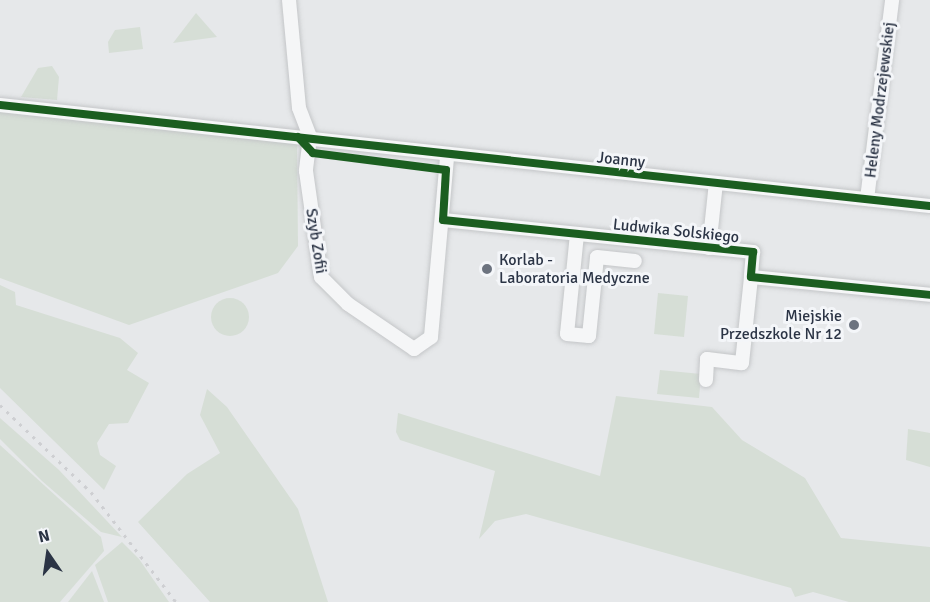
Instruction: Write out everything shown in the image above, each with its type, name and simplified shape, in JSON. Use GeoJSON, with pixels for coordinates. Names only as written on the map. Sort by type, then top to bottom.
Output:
{"type":"FeatureCollection","features":[{"type":"Feature","properties":{"kind":"street"},"geometry":{"type":"LineString","coordinates":[[289,0],[299,108],[310,137]]}},
{"type":"Feature","properties":{"kind":"street","name":"Heleny Modrzejewskiej"},"geometry":{"type":"LineString","coordinates":[[867,200],[892,0]]}},
{"type":"Feature","properties":{"kind":"street","name":"Joanny"},"geometry":{"type":"LineString","coordinates":[[0,105],[310,137],[447,156],[930,206]]}},
{"type":"Feature","properties":{"kind":"street","name":"Szyb Zofii"},"geometry":{"type":"LineString","coordinates":[[310,137],[306,171],[321,277],[348,304],[410,348],[420,348],[431,337],[443,219]]}},
{"type":"Feature","properties":{"kind":"street"},"geometry":{"type":"LineString","coordinates":[[443,219],[447,156]]}},
{"type":"Feature","properties":{"kind":"street"},"geometry":{"type":"LineString","coordinates":[[709,248],[716,183]]}},
{"type":"Feature","properties":{"kind":"street","name":"Ludwika Solskiego"},"geometry":{"type":"LineString","coordinates":[[443,219],[753,252],[751,277]]}},
{"type":"Feature","properties":{"kind":"street"},"geometry":{"type":"LineString","coordinates":[[577,234],[567,334],[589,336],[597,257],[635,261]]}},
{"type":"Feature","properties":{"kind":"street"},"geometry":{"type":"LineString","coordinates":[[706,380],[707,360],[742,363],[751,277],[930,295]]}},
{"type":"Feature","properties":{"kind":"shaded area"},"geometry":{"type":"Polygon","coordinates":[[[196,13],[217,37],[173,43],[196,13]]]}},
{"type":"Feature","properties":{"kind":"shaded area"},"geometry":{"type":"Polygon","coordinates":[[[140,27],[143,49],[109,53],[108,42],[115,30],[140,27]]]}},
{"type":"Feature","properties":{"kind":"shaded area"},"geometry":{"type":"Polygon","coordinates":[[[52,66],[59,77],[57,100],[21,97],[38,68],[52,66]]]}},
{"type":"Feature","properties":{"kind":"shaded area"},"geometry":{"type":"Polygon","coordinates":[[[0,112],[297,143],[298,246],[278,273],[129,325],[0,278],[0,112]]]}},
{"type":"Feature","properties":{"kind":"shaded area"},"geometry":{"type":"Polygon","coordinates":[[[0,285],[15,292],[16,305],[120,338],[138,353],[127,370],[149,383],[128,423],[109,424],[97,443],[100,455],[116,466],[104,490],[0,388],[0,285]]]}},
{"type":"Feature","properties":{"kind":"shaded area"},"geometry":{"type":"Polygon","coordinates":[[[658,293],[688,296],[684,337],[654,334],[658,293]]]}},
{"type":"Feature","properties":{"kind":"shaded area"},"geometry":{"type":"Polygon","coordinates":[[[230,298],[243,304],[249,317],[243,330],[230,336],[217,330],[211,317],[217,304],[230,298]]]}},
{"type":"Feature","properties":{"kind":"shaded area"},"geometry":{"type":"Polygon","coordinates":[[[660,370],[701,374],[699,398],[657,394],[660,370]]]}},
{"type":"Feature","properties":{"kind":"shaded area"},"geometry":{"type":"Polygon","coordinates":[[[207,389],[227,407],[298,509],[328,602],[210,602],[138,522],[187,474],[220,453],[200,415],[207,389]]]}},
{"type":"Feature","properties":{"kind":"shaded area"},"geometry":{"type":"Polygon","coordinates":[[[616,396],[712,407],[742,440],[805,478],[841,538],[930,547],[930,602],[849,602],[813,592],[795,597],[791,588],[526,514],[495,521],[479,539],[495,471],[400,440],[396,432],[398,413],[600,476],[616,396]]]}},
{"type":"Feature","properties":{"kind":"shaded area"},"geometry":{"type":"Polygon","coordinates":[[[0,418],[59,470],[122,537],[101,532],[42,481],[0,439],[0,418]]]}},
{"type":"Feature","properties":{"kind":"shaded area"},"geometry":{"type":"Polygon","coordinates":[[[908,429],[930,433],[930,467],[906,460],[908,429]]]}},
{"type":"Feature","properties":{"kind":"shaded area"},"geometry":{"type":"Polygon","coordinates":[[[0,445],[101,537],[104,551],[60,602],[0,602],[0,445]]]}},
{"type":"Feature","properties":{"kind":"shaded area"},"geometry":{"type":"Polygon","coordinates":[[[122,542],[139,559],[169,602],[108,602],[95,565],[122,542]]]}},
{"type":"Feature","properties":{"kind":"shaded area"},"geometry":{"type":"Polygon","coordinates":[[[92,571],[104,602],[68,602],[92,571]]]}},
{"type":"Feature","properties":{"kind":"railway"},"geometry":{"type":"LineString","coordinates":[[0,405],[91,492],[176,602]]}},
{"type":"Feature","properties":{"kind":"cycle path"},"geometry":{"type":"LineString","coordinates":[[0,105],[930,206]]}},
{"type":"Feature","properties":{"kind":"cycle path"},"geometry":{"type":"LineString","coordinates":[[298,137],[313,153],[446,170],[443,220],[753,252],[751,277],[930,295]]}},
{"type":"Feature","properties":{"kind":"place","name":"Korlab - Laboratoria Medyczne"},"geometry":{"type":"Point","coordinates":[487,269]}},
{"type":"Feature","properties":{"kind":"place","name":"Miejskie Przedszkole Nr 12"},"geometry":{"type":"Point","coordinates":[854,325]}}]}
